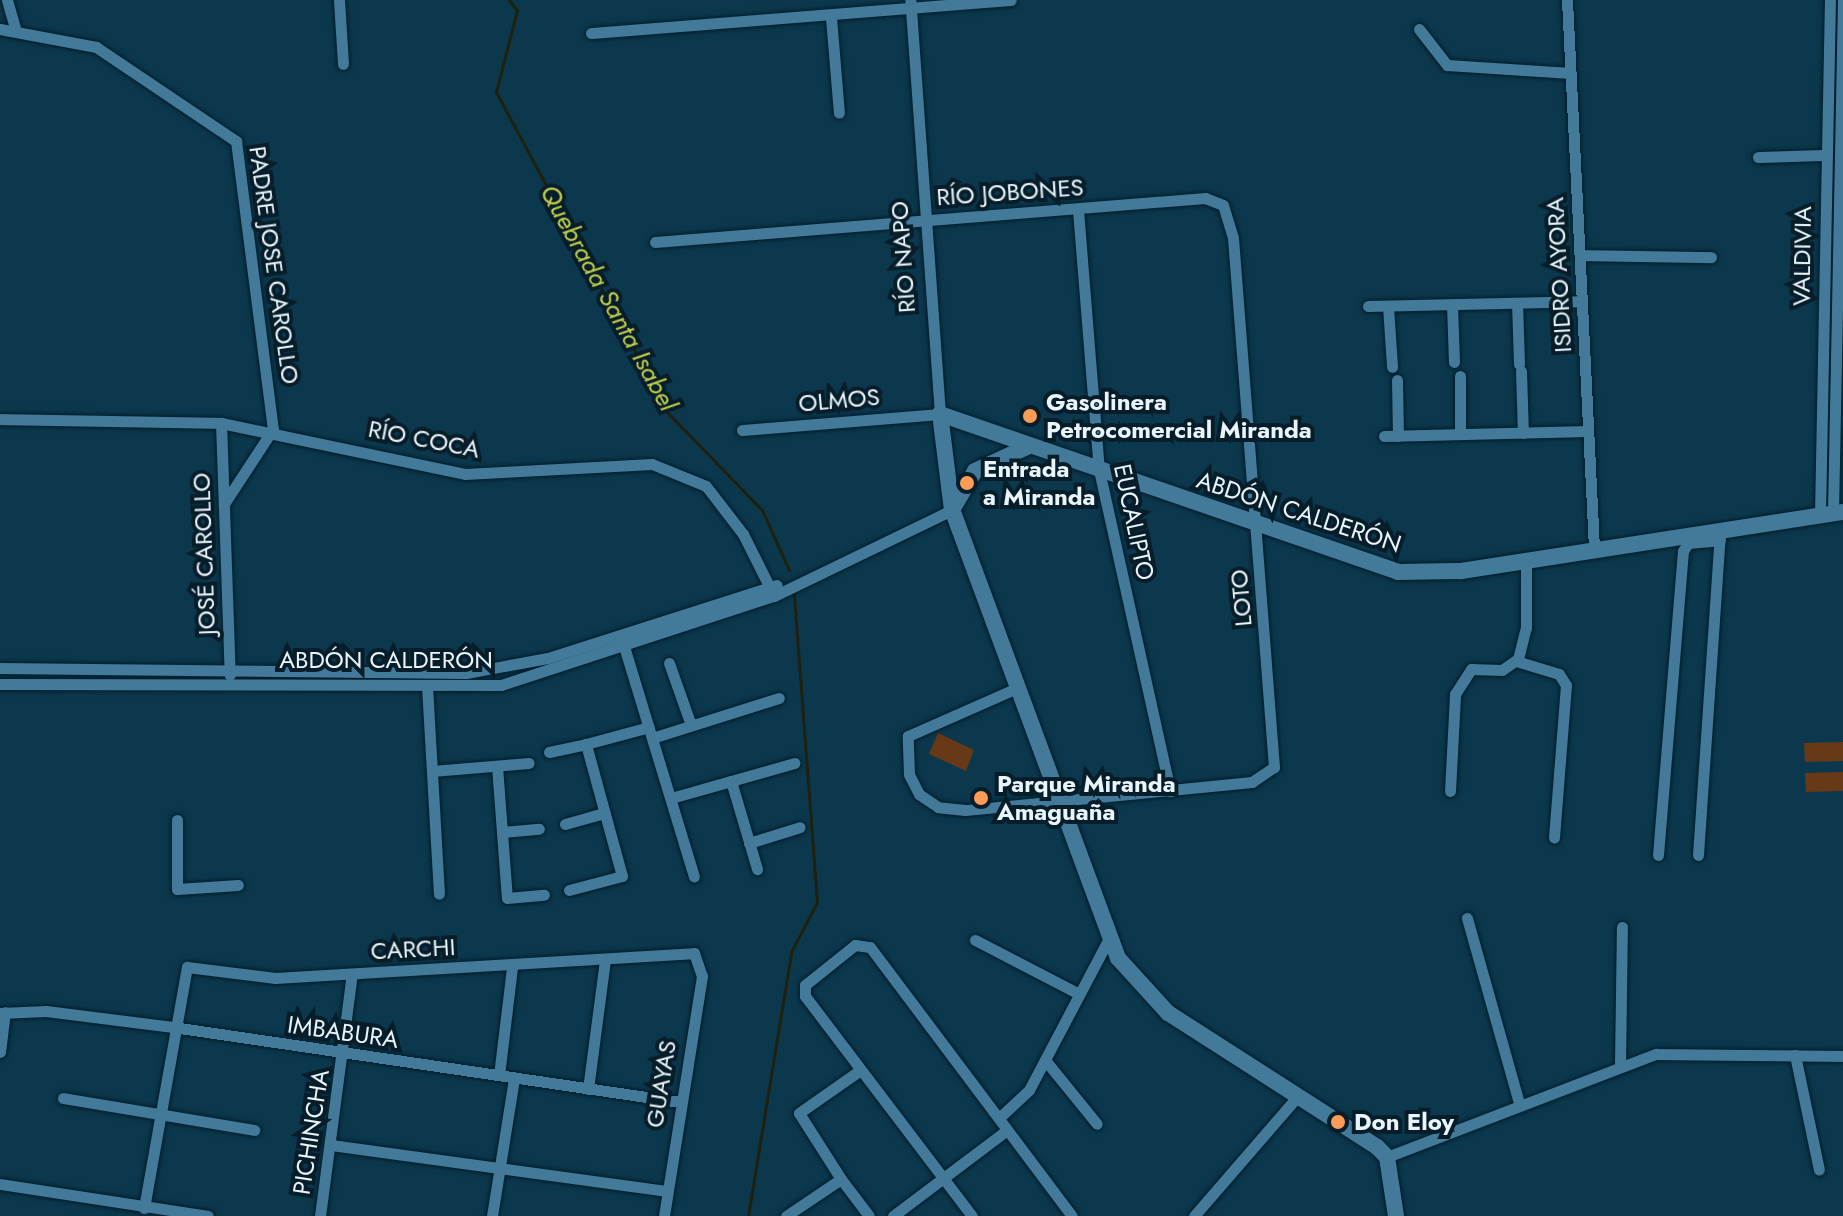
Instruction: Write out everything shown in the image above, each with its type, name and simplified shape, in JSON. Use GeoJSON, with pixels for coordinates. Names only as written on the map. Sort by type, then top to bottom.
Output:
{"type":"FeatureCollection","features":[{"type":"Feature","properties":{"kind":"street"},"geometry":{"type":"LineString","coordinates":[[7,0],[15,28]]}},
{"type":"Feature","properties":{"kind":"street"},"geometry":{"type":"LineString","coordinates":[[339,0],[343,64]]}},
{"type":"Feature","properties":{"kind":"street","name":"RÍO NAPO"},"geometry":{"type":"LineString","coordinates":[[910,0],[940,414],[952,510],[1109,938],[1135,982],[1168,1013],[1387,1157]]}},
{"type":"Feature","properties":{"kind":"street"},"geometry":{"type":"LineString","coordinates":[[591,33],[911,13],[1011,0]]}},
{"type":"Feature","properties":{"kind":"street","name":"ISIDRO AYORA"},"geometry":{"type":"LineString","coordinates":[[1567,0],[1594,548]]}},
{"type":"Feature","properties":{"kind":"street","name":"VALDIVIA"},"geometry":{"type":"LineString","coordinates":[[1830,0],[1824,216],[1832,513]]}},
{"type":"Feature","properties":{"kind":"street","name":"VALDIVIA"},"geometry":{"type":"LineString","coordinates":[[1832,513],[1843,0]]}},
{"type":"Feature","properties":{"kind":"street"},"geometry":{"type":"LineString","coordinates":[[831,18],[839,113]]}},
{"type":"Feature","properties":{"kind":"street","name":"PADRE JOSE CAROLLO"},"geometry":{"type":"LineString","coordinates":[[0,29],[15,28],[96,47],[236,141],[273,429]]}},
{"type":"Feature","properties":{"kind":"street"},"geometry":{"type":"LineString","coordinates":[[1419,29],[1435,58],[1447,65],[1571,73]]}},
{"type":"Feature","properties":{"kind":"street"},"geometry":{"type":"LineString","coordinates":[[1758,157],[1825,155]]}},
{"type":"Feature","properties":{"kind":"street","name":"RÍO JOBONES"},"geometry":{"type":"LineString","coordinates":[[655,242],[1205,198],[1223,205]]}},
{"type":"Feature","properties":{"kind":"street","name":"LOTO"},"geometry":{"type":"LineString","coordinates":[[1017,688],[920,726],[908,736],[909,774],[938,807],[1057,802],[1252,782],[1274,767],[1233,238],[1223,205]]}},
{"type":"Feature","properties":{"kind":"street","name":"EUCALIPTO"},"geometry":{"type":"LineString","coordinates":[[1078,210],[1099,470],[1170,791]]}},
{"type":"Feature","properties":{"kind":"street"},"geometry":{"type":"LineString","coordinates":[[1824,216],[1837,216]]}},
{"type":"Feature","properties":{"kind":"street"},"geometry":{"type":"LineString","coordinates":[[1581,255],[1711,257]]}},
{"type":"Feature","properties":{"kind":"street"},"geometry":{"type":"LineString","coordinates":[[1368,306],[1582,301]]}},
{"type":"Feature","properties":{"kind":"street"},"geometry":{"type":"LineString","coordinates":[[1517,303],[1523,433]]}},
{"type":"Feature","properties":{"kind":"street"},"geometry":{"type":"LineString","coordinates":[[1452,305],[1454,362]]}},
{"type":"Feature","properties":{"kind":"street"},"geometry":{"type":"LineString","coordinates":[[1388,306],[1392,367]]}},
{"type":"Feature","properties":{"kind":"street"},"geometry":{"type":"LineString","coordinates":[[1460,376],[1460,434]]}},
{"type":"Feature","properties":{"kind":"street"},"geometry":{"type":"LineString","coordinates":[[1397,380],[1398,436]]}},
{"type":"Feature","properties":{"kind":"street","name":"ABDÓN CALDERÓN"},"geometry":{"type":"LineString","coordinates":[[940,414],[1398,572],[1455,572],[1671,534],[1720,534],[1832,513]]}},
{"type":"Feature","properties":{"kind":"street","name":"OLMOS"},"geometry":{"type":"LineString","coordinates":[[742,430],[940,414]]}},
{"type":"Feature","properties":{"kind":"street","name":"RÍO COCA"},"geometry":{"type":"LineString","coordinates":[[0,419],[221,423],[273,429],[465,474],[652,464],[706,486],[773,591]]}},
{"type":"Feature","properties":{"kind":"street","name":"JOSÉ CAROLLO"},"geometry":{"type":"LineString","coordinates":[[221,423],[230,683]]}},
{"type":"Feature","properties":{"kind":"street"},"geometry":{"type":"LineString","coordinates":[[224,504],[273,429]]}},
{"type":"Feature","properties":{"kind":"street"},"geometry":{"type":"LineString","coordinates":[[1384,436],[1588,431]]}},
{"type":"Feature","properties":{"kind":"street"},"geometry":{"type":"LineString","coordinates":[[952,510],[975,471],[1029,446]]}},
{"type":"Feature","properties":{"kind":"street","name":"ABDÓN CALDERÓN"},"geometry":{"type":"LineString","coordinates":[[0,684],[501,685],[773,591],[952,510]]}},
{"type":"Feature","properties":{"kind":"street"},"geometry":{"type":"LineString","coordinates":[[1658,855],[1684,547],[1671,534]]}},
{"type":"Feature","properties":{"kind":"street"},"geometry":{"type":"LineString","coordinates":[[1684,547],[1720,534],[1698,855]]}},
{"type":"Feature","properties":{"kind":"street"},"geometry":{"type":"LineString","coordinates":[[1516,661],[1526,628],[1526,560]]}},
{"type":"Feature","properties":{"kind":"street"},"geometry":{"type":"LineString","coordinates":[[622,641],[694,876]]}},
{"type":"Feature","properties":{"kind":"street","name":"ABDÓN CALDERÓN"},"geometry":{"type":"LineString","coordinates":[[0,668],[466,673],[622,641]]}},
{"type":"Feature","properties":{"kind":"street"},"geometry":{"type":"LineString","coordinates":[[1450,791],[1455,694],[1464,675],[1516,661],[1559,674],[1566,685],[1554,838]]}},
{"type":"Feature","properties":{"kind":"street"},"geometry":{"type":"LineString","coordinates":[[669,663],[691,725]]}},
{"type":"Feature","properties":{"kind":"street"},"geometry":{"type":"LineString","coordinates":[[427,686],[439,894]]}},
{"type":"Feature","properties":{"kind":"street"},"geometry":{"type":"LineString","coordinates":[[549,752],[691,725],[779,698]]}},
{"type":"Feature","properties":{"kind":"street"},"geometry":{"type":"LineString","coordinates":[[569,890],[622,876],[586,744]]}},
{"type":"Feature","properties":{"kind":"street"},"geometry":{"type":"LineString","coordinates":[[432,771],[529,763]]}},
{"type":"Feature","properties":{"kind":"street"},"geometry":{"type":"LineString","coordinates":[[671,798],[794,763]]}},
{"type":"Feature","properties":{"kind":"street"},"geometry":{"type":"LineString","coordinates":[[497,766],[507,898],[544,895]]}},
{"type":"Feature","properties":{"kind":"street"},"geometry":{"type":"LineString","coordinates":[[731,781],[757,869]]}},
{"type":"Feature","properties":{"kind":"street"},"geometry":{"type":"LineString","coordinates":[[565,824],[604,813]]}},
{"type":"Feature","properties":{"kind":"street"},"geometry":{"type":"LineString","coordinates":[[177,820],[177,889],[238,885]]}},
{"type":"Feature","properties":{"kind":"street"},"geometry":{"type":"LineString","coordinates":[[749,843],[800,827]]}},
{"type":"Feature","properties":{"kind":"street"},"geometry":{"type":"LineString","coordinates":[[502,832],[539,829]]}},
{"type":"Feature","properties":{"kind":"street"},"geometry":{"type":"LineString","coordinates":[[1467,918],[1519,1103]]}},
{"type":"Feature","properties":{"kind":"street"},"geometry":{"type":"LineString","coordinates":[[1620,1065],[1622,927]]}},
{"type":"Feature","properties":{"kind":"street"},"geometry":{"type":"LineString","coordinates":[[999,1118],[1029,1090],[1109,938]]}},
{"type":"Feature","properties":{"kind":"street"},"geometry":{"type":"LineString","coordinates":[[975,940],[1079,994]]}},
{"type":"Feature","properties":{"kind":"street"},"geometry":{"type":"LineString","coordinates":[[972,1216],[859,1071],[804,990],[862,944],[1072,1216]]}},
{"type":"Feature","properties":{"kind":"street","name":"CARCHI"},"geometry":{"type":"LineString","coordinates":[[173,1027],[187,967],[275,978],[512,967],[683,953],[701,960]]}},
{"type":"Feature","properties":{"kind":"street"},"geometry":{"type":"LineString","coordinates":[[588,1089],[605,959]]}},
{"type":"Feature","properties":{"kind":"street","name":"GUAYAS"},"geometry":{"type":"LineString","coordinates":[[664,1216],[701,960]]}},
{"type":"Feature","properties":{"kind":"street"},"geometry":{"type":"LineString","coordinates":[[499,1075],[512,967]]}},
{"type":"Feature","properties":{"kind":"street","name":"PICHINCHA"},"geometry":{"type":"LineString","coordinates":[[320,1216],[346,1055],[352,974]]}},
{"type":"Feature","properties":{"kind":"street"},"geometry":{"type":"LineString","coordinates":[[0,1052],[2,1012]]}},
{"type":"Feature","properties":{"kind":"street","name":"IMBABURA"},"geometry":{"type":"LineString","coordinates":[[2,1012],[173,1027],[680,1102]]}},
{"type":"Feature","properties":{"kind":"street"},"geometry":{"type":"LineString","coordinates":[[144,1208],[173,1027]]}},
{"type":"Feature","properties":{"kind":"street"},"geometry":{"type":"LineString","coordinates":[[1396,1216],[1387,1157],[1620,1065],[1656,1054],[1843,1056]]}},
{"type":"Feature","properties":{"kind":"street"},"geometry":{"type":"LineString","coordinates":[[1795,1055],[1819,1170]]}},
{"type":"Feature","properties":{"kind":"street"},"geometry":{"type":"LineString","coordinates":[[1045,1060],[1097,1124]]}},
{"type":"Feature","properties":{"kind":"street"},"geometry":{"type":"LineString","coordinates":[[859,1071],[799,1113],[869,1216]]}},
{"type":"Feature","properties":{"kind":"street"},"geometry":{"type":"LineString","coordinates":[[492,1216],[514,1079]]}},
{"type":"Feature","properties":{"kind":"street"},"geometry":{"type":"LineString","coordinates":[[1194,1216],[1298,1096]]}},
{"type":"Feature","properties":{"kind":"street"},"geometry":{"type":"LineString","coordinates":[[63,1098],[254,1130]]}},
{"type":"Feature","properties":{"kind":"street"},"geometry":{"type":"LineString","coordinates":[[893,1216],[1007,1130]]}},
{"type":"Feature","properties":{"kind":"street"},"geometry":{"type":"LineString","coordinates":[[331,1145],[666,1191]]}},
{"type":"Feature","properties":{"kind":"street"},"geometry":{"type":"LineString","coordinates":[[786,1216],[841,1179]]}},
{"type":"Feature","properties":{"kind":"street"},"geometry":{"type":"LineString","coordinates":[[0,1184],[208,1216]]}},
{"type":"Feature","properties":{"kind":"shaded area"},"geometry":{"type":"Polygon","coordinates":[[[938,733],[974,750],[966,771],[929,754],[938,733]]]}},
{"type":"Feature","properties":{"kind":"shaded area"},"geometry":{"type":"Polygon","coordinates":[[[1843,742],[1843,761],[1805,762],[1804,743],[1843,742]]]}},
{"type":"Feature","properties":{"kind":"shaded area"},"geometry":{"type":"Polygon","coordinates":[[[1843,772],[1843,791],[1806,792],[1805,773],[1843,772]]]}},
{"type":"Feature","properties":{"kind":"waterway","name":"Quebrada Santa Isabel"},"geometry":{"type":"LineString","coordinates":[[509,0],[517,10],[496,92],[668,413],[762,510],[789,570]]}},
{"type":"Feature","properties":{"kind":"waterway"},"geometry":{"type":"LineString","coordinates":[[748,1216],[791,952],[817,902],[794,594]]}},
{"type":"Feature","properties":{"kind":"place","name":"Gasolinera Petrocomercial Miranda"},"geometry":{"type":"Point","coordinates":[1030,416]}},
{"type":"Feature","properties":{"kind":"place","name":"Entrada a Miranda"},"geometry":{"type":"Point","coordinates":[967,483]}},
{"type":"Feature","properties":{"kind":"place","name":"Parque Miranda Amaguaña"},"geometry":{"type":"Point","coordinates":[981,798]}},
{"type":"Feature","properties":{"kind":"place","name":"Don Eloy"},"geometry":{"type":"Point","coordinates":[1338,1122]}}]}
